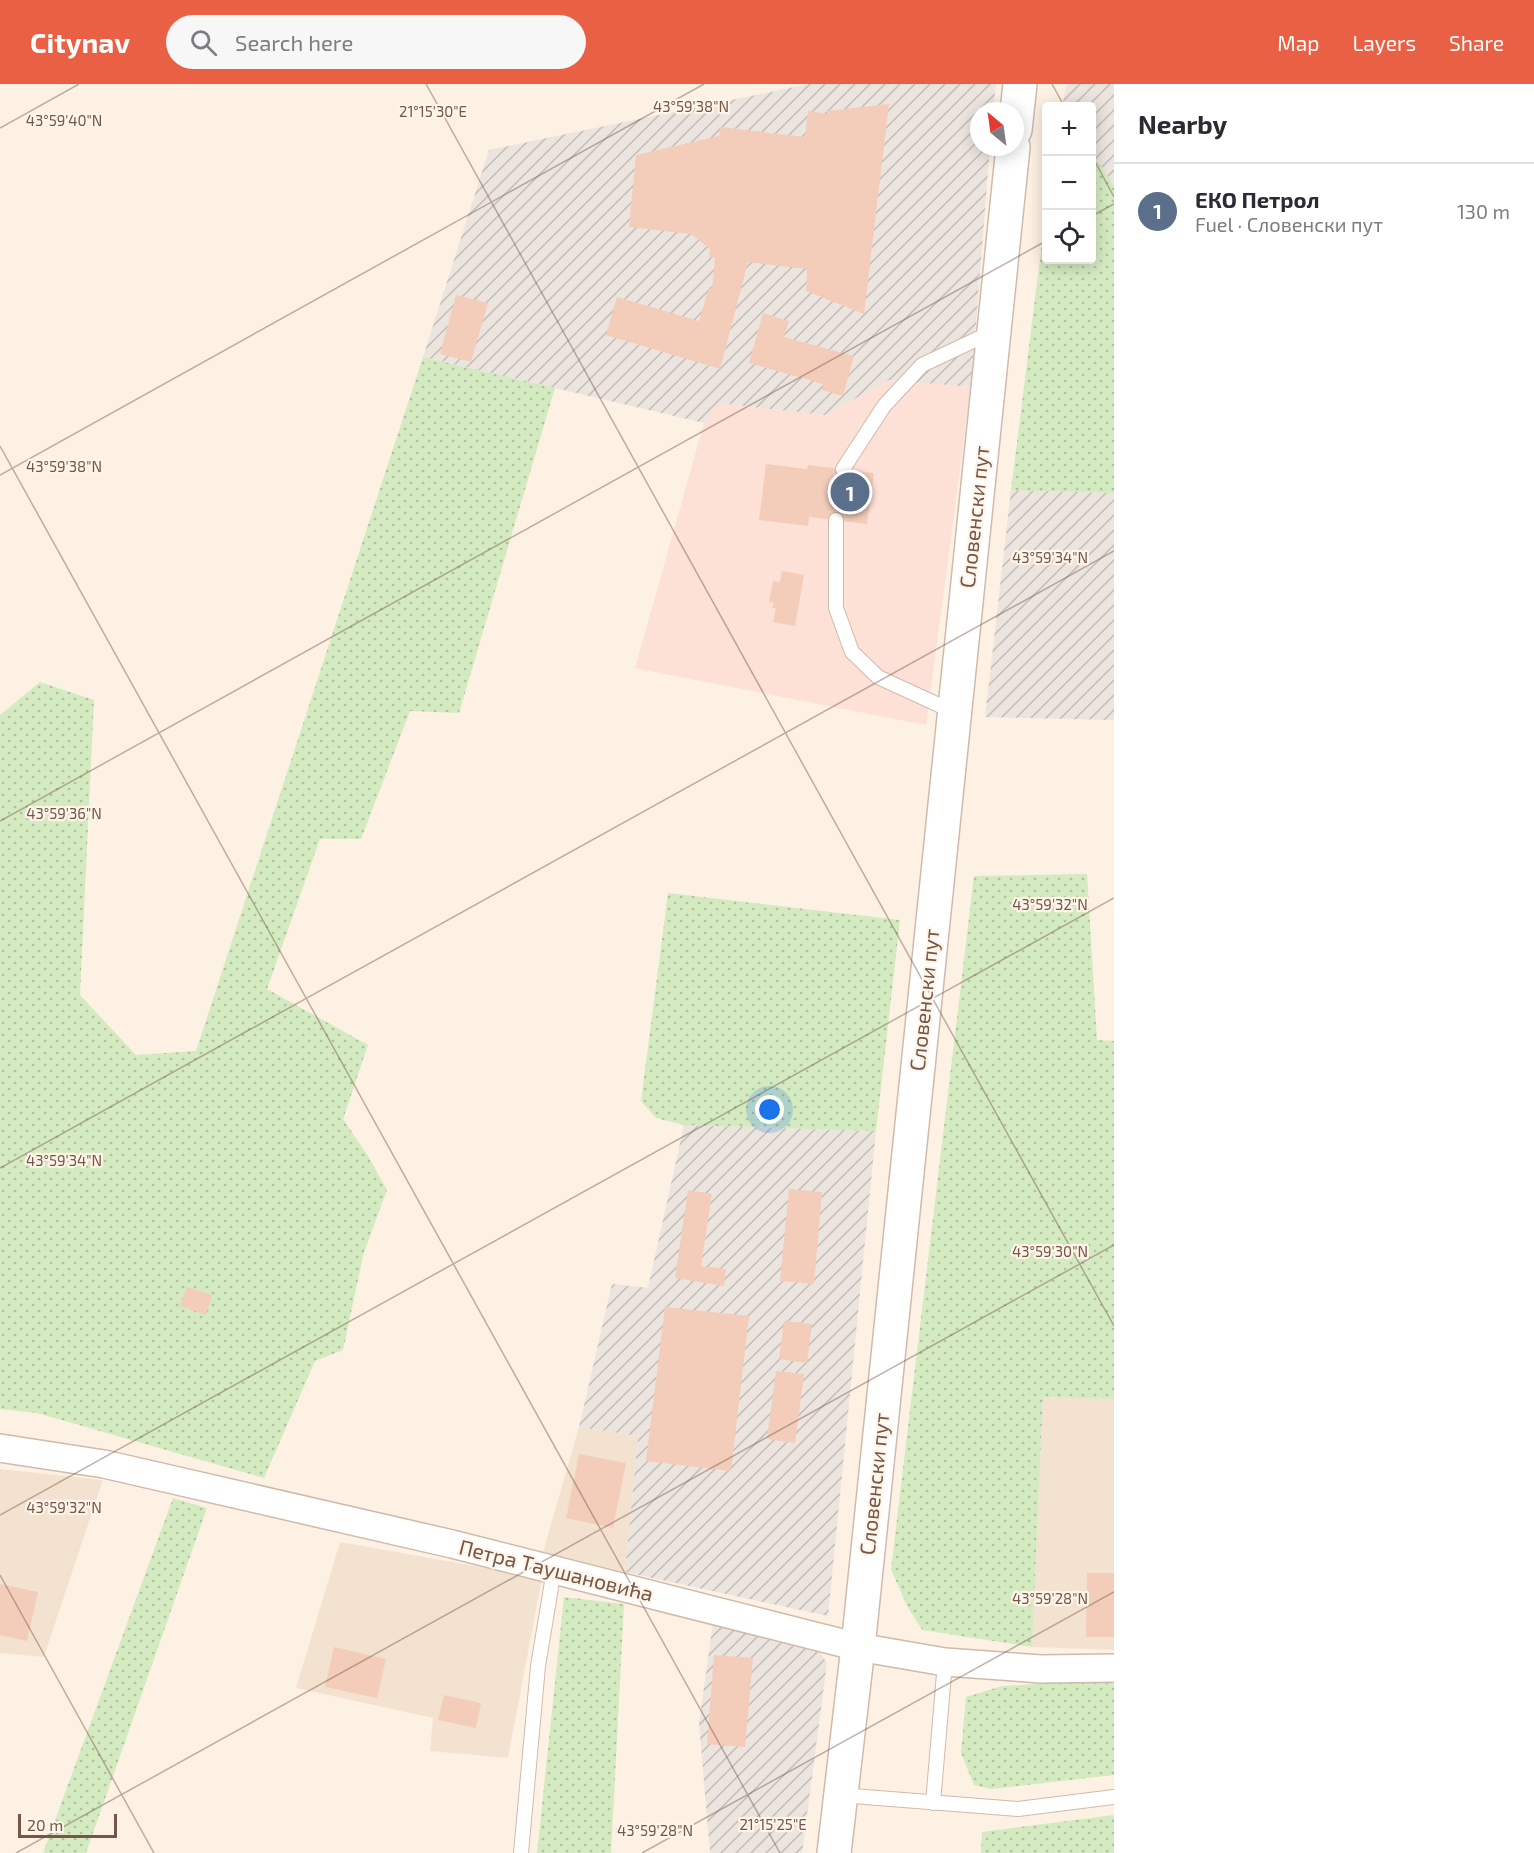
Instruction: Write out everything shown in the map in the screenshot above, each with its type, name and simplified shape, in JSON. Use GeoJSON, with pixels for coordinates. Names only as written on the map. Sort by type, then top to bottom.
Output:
{"type":"FeatureCollection","features":[{"type":"Feature","properties":{"kind":"street"},"geometry":{"type":"LineString","coordinates":[[1018,102],[1020,84]]}},
{"type":"Feature","properties":{"kind":"street","name":"Словенски пут"},"geometry":{"type":"LineString","coordinates":[[834,1853],[858,1647],[1012,156]]}},
{"type":"Feature","properties":{"kind":"street","name":"Петра Таушановића"},"geometry":{"type":"LineString","coordinates":[[0,1448],[104,1464],[452,1544],[858,1647],[945,1662],[1041,1669],[1114,1668]]}},
{"type":"Feature","properties":{"kind":"lane"},"geometry":{"type":"LineString","coordinates":[[843,469],[884,406],[922,365],[994,331]]}},
{"type":"Feature","properties":{"kind":"lane"},"geometry":{"type":"LineString","coordinates":[[836,520],[836,608],[852,652],[878,677],[954,712]]}},
{"type":"Feature","properties":{"kind":"lane"},"geometry":{"type":"LineString","coordinates":[[521,1853],[538,1666],[555,1570]]}},
{"type":"Feature","properties":{"kind":"lane"},"geometry":{"type":"LineString","coordinates":[[933,1803],[945,1662]]}},
{"type":"Feature","properties":{"kind":"lane"},"geometry":{"type":"LineString","coordinates":[[840,1795],[1018,1809],[1114,1797]]}},
{"type":"Feature","properties":{"kind":"shaded area"},"geometry":{"type":"Polygon","coordinates":[[[809,84],[996,84],[994,102],[970,102],[970,156],[989,156],[971,387],[889,380],[825,415],[718,403],[704,423],[423,357],[489,150],[809,84]]]}},
{"type":"Feature","properties":{"kind":"shaded area"},"geometry":{"type":"Polygon","coordinates":[[[1067,84],[1114,84],[1114,185],[1096,159],[1096,102],[1063,102],[1067,84]]]}},
{"type":"Feature","properties":{"kind":"shaded area"},"geometry":{"type":"Polygon","coordinates":[[[889,380],[971,387],[926,725],[635,668],[704,423],[718,403],[825,415],[889,380]]]}},
{"type":"Feature","properties":{"kind":"shaded area"},"geometry":{"type":"Polygon","coordinates":[[[1011,490],[1114,493],[1114,720],[985,717],[1011,490]]]}},
{"type":"Feature","properties":{"kind":"shaded area"},"geometry":{"type":"Polygon","coordinates":[[[684,1125],[876,1131],[828,1616],[625,1572],[638,1436],[579,1427],[612,1284],[648,1288],[684,1125]]]}},
{"type":"Feature","properties":{"kind":"shaded area"},"geometry":{"type":"Polygon","coordinates":[[[1043,1397],[1114,1399],[1114,1650],[1032,1647],[1043,1397]]]}},
{"type":"Feature","properties":{"kind":"shaded area"},"geometry":{"type":"Polygon","coordinates":[[[579,1427],[638,1436],[625,1572],[543,1552],[579,1427]]]}},
{"type":"Feature","properties":{"kind":"shaded area"},"geometry":{"type":"Polygon","coordinates":[[[0,1469],[103,1480],[44,1657],[0,1653],[0,1469]]]}},
{"type":"Feature","properties":{"kind":"shaded area"},"geometry":{"type":"Polygon","coordinates":[[[340,1542],[542,1578],[508,1758],[430,1751],[433,1718],[296,1688],[340,1542]]]}},
{"type":"Feature","properties":{"kind":"shaded area"},"geometry":{"type":"Polygon","coordinates":[[[713,1623],[809,1646],[820,1653],[827,1663],[802,1853],[710,1853],[699,1723],[713,1623]]]}},
{"type":"Feature","properties":{"kind":"green space"},"geometry":{"type":"Polygon","coordinates":[[[1096,159],[1114,185],[1114,493],[1011,490],[1042,243],[1042,264],[1096,264],[1096,159]]]}},
{"type":"Feature","properties":{"kind":"green space"},"geometry":{"type":"Polygon","coordinates":[[[423,357],[555,388],[459,713],[410,711],[361,839],[320,839],[267,989],[368,1045],[343,1119],[387,1190],[364,1252],[343,1350],[315,1361],[264,1478],[37,1413],[0,1409],[0,715],[40,682],[94,700],[80,995],[136,1055],[196,1051],[423,357]]]}},
{"type":"Feature","properties":{"kind":"green space"},"geometry":{"type":"Polygon","coordinates":[[[1087,874],[1097,1040],[1114,1041],[1114,1399],[1043,1397],[1032,1647],[922,1630],[906,1604],[891,1569],[974,876],[1087,874]]]}},
{"type":"Feature","properties":{"kind":"green space"},"geometry":{"type":"Polygon","coordinates":[[[668,893],[900,920],[876,1131],[684,1125],[656,1118],[641,1101],[668,893]]]}},
{"type":"Feature","properties":{"kind":"green space"},"geometry":{"type":"Polygon","coordinates":[[[173,1498],[207,1508],[86,1853],[43,1853],[173,1498]]]}},
{"type":"Feature","properties":{"kind":"green space"},"geometry":{"type":"Polygon","coordinates":[[[564,1597],[624,1604],[611,1853],[537,1853],[564,1597]]]}},
{"type":"Feature","properties":{"kind":"green space"},"geometry":{"type":"Polygon","coordinates":[[[1114,1679],[1114,1775],[991,1789],[974,1785],[961,1753],[966,1697],[1002,1686],[1114,1679]]]}},
{"type":"Feature","properties":{"kind":"green space"},"geometry":{"type":"Polygon","coordinates":[[[1114,1815],[1114,1853],[981,1853],[982,1832],[1114,1815]]]}},
{"type":"Feature","properties":{"kind":"building"},"geometry":{"type":"Polygon","coordinates":[[[889,104],[864,314],[806,291],[807,269],[748,262],[720,369],[606,335],[617,297],[699,321],[709,288],[712,289],[715,258],[709,257],[710,249],[691,234],[629,227],[636,155],[719,136],[721,127],[805,137],[808,111],[827,114],[827,111],[889,104]]]}},
{"type":"Feature","properties":{"kind":"building"},"geometry":{"type":"Polygon","coordinates":[[[456,295],[488,303],[471,362],[440,354],[456,295]]]}},
{"type":"Feature","properties":{"kind":"building"},"geometry":{"type":"Polygon","coordinates":[[[763,313],[789,321],[784,337],[854,356],[843,396],[822,390],[823,384],[749,363],[763,313]]]}},
{"type":"Feature","properties":{"kind":"building"},"geometry":{"type":"Polygon","coordinates":[[[766,464],[807,469],[808,465],[874,473],[867,524],[809,517],[808,526],[759,520],[766,464]]]}},
{"type":"Feature","properties":{"kind":"building"},"geometry":{"type":"Polygon","coordinates":[[[782,571],[804,575],[795,626],[773,622],[776,608],[772,608],[774,603],[769,602],[773,581],[780,582],[782,571]]]}},
{"type":"Feature","properties":{"kind":"building"},"geometry":{"type":"Polygon","coordinates":[[[789,1189],[822,1192],[814,1284],[780,1281],[789,1189]]]}},
{"type":"Feature","properties":{"kind":"building"},"geometry":{"type":"Polygon","coordinates":[[[688,1190],[712,1194],[701,1266],[726,1269],[724,1286],[675,1278],[688,1190]]]}},
{"type":"Feature","properties":{"kind":"building"},"geometry":{"type":"Polygon","coordinates":[[[187,1287],[212,1295],[206,1315],[180,1306],[187,1287]]]}},
{"type":"Feature","properties":{"kind":"building"},"geometry":{"type":"Polygon","coordinates":[[[665,1307],[749,1316],[731,1471],[646,1461],[665,1307]]]}},
{"type":"Feature","properties":{"kind":"building"},"geometry":{"type":"Polygon","coordinates":[[[784,1321],[812,1324],[807,1363],[779,1359],[784,1321]]]}},
{"type":"Feature","properties":{"kind":"building"},"geometry":{"type":"Polygon","coordinates":[[[776,1371],[804,1374],[795,1443],[767,1439],[776,1371]]]}},
{"type":"Feature","properties":{"kind":"building"},"geometry":{"type":"Polygon","coordinates":[[[579,1454],[626,1463],[613,1528],[566,1518],[579,1454]]]}},
{"type":"Feature","properties":{"kind":"building"},"geometry":{"type":"Polygon","coordinates":[[[1087,1573],[1114,1573],[1114,1637],[1086,1637],[1087,1573]]]}},
{"type":"Feature","properties":{"kind":"building"},"geometry":{"type":"Polygon","coordinates":[[[0,1584],[38,1592],[27,1641],[0,1635],[0,1584]]]}},
{"type":"Feature","properties":{"kind":"building"},"geometry":{"type":"Polygon","coordinates":[[[334,1647],[386,1659],[377,1698],[325,1687],[334,1647]]]}},
{"type":"Feature","properties":{"kind":"building"},"geometry":{"type":"Polygon","coordinates":[[[714,1655],[753,1658],[745,1747],[707,1744],[714,1655]]]}},
{"type":"Feature","properties":{"kind":"building"},"geometry":{"type":"Polygon","coordinates":[[[444,1695],[481,1703],[476,1728],[438,1720],[444,1695]]]}},
{"type":"Feature","properties":{"kind":"place","name":"ЕКО Петрол"},"geometry":{"type":"Point","coordinates":[850,492]}}]}
